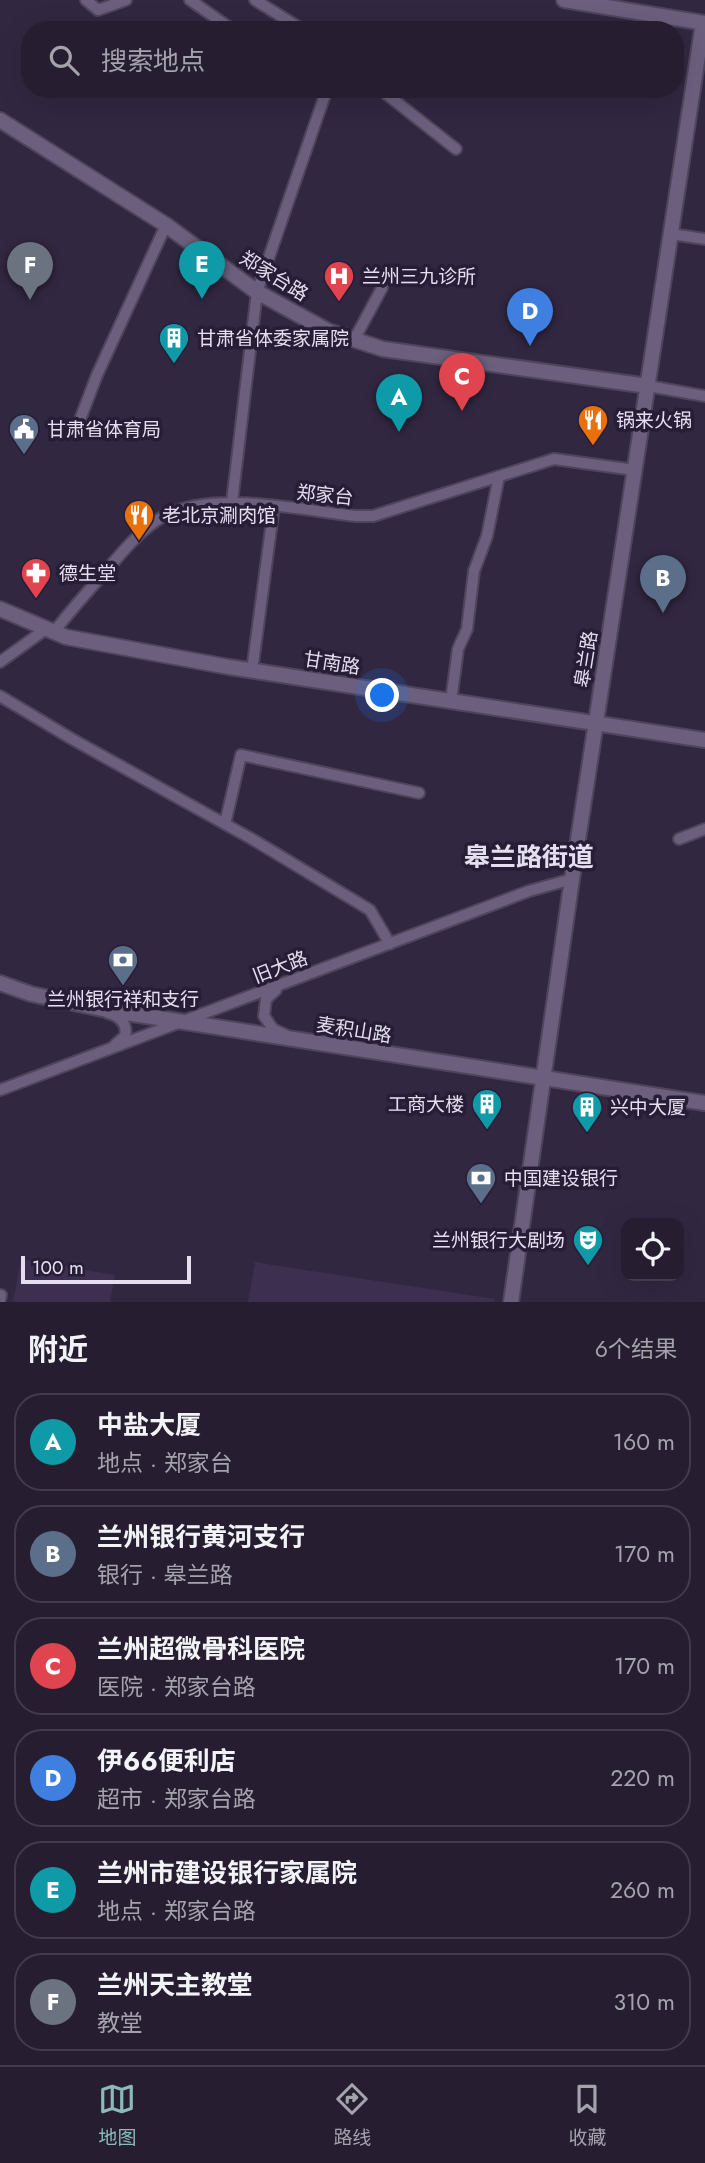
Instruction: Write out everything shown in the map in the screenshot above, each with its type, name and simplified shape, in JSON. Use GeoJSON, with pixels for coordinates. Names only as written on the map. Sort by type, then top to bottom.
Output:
{"type":"FeatureCollection","features":[{"type":"Feature","properties":{"kind":"street"},"geometry":{"type":"LineString","coordinates":[[86,0],[98,10],[126,0]]}},
{"type":"Feature","properties":{"kind":"street"},"geometry":{"type":"LineString","coordinates":[[190,0],[220,21]]}},
{"type":"Feature","properties":{"kind":"street"},"geometry":{"type":"LineString","coordinates":[[255,0],[289,21]]}},
{"type":"Feature","properties":{"kind":"street"},"geometry":{"type":"LineString","coordinates":[[564,0],[704,23]]}},
{"type":"Feature","properties":{"kind":"street","name":"皋兰路"},"geometry":{"type":"LineString","coordinates":[[511,1302],[572,879],[704,23]]}},
{"type":"Feature","properties":{"kind":"street"},"geometry":{"type":"LineString","coordinates":[[232,502],[257,292],[324,98]]}},
{"type":"Feature","properties":{"kind":"street"},"geometry":{"type":"LineString","coordinates":[[391,98],[456,149]]}},
{"type":"Feature","properties":{"kind":"street","name":"郑家台路"},"geometry":{"type":"LineString","coordinates":[[0,120],[166,225],[257,292],[328,331],[383,349],[648,386]]}},
{"type":"Feature","properties":{"kind":"street"},"geometry":{"type":"LineString","coordinates":[[76,430],[108,351],[166,225]]}},
{"type":"Feature","properties":{"kind":"street"},"geometry":{"type":"LineString","coordinates":[[671,234],[705,239]]}},
{"type":"Feature","properties":{"kind":"street"},"geometry":{"type":"LineString","coordinates":[[354,340],[382,288]]}},
{"type":"Feature","properties":{"kind":"street"},"geometry":{"type":"LineString","coordinates":[[648,386],[705,396]]}},
{"type":"Feature","properties":{"kind":"street","name":"郑家台"},"geometry":{"type":"LineString","coordinates":[[0,662],[50,631],[146,528],[166,515],[193,507],[232,502],[373,516],[554,459],[635,470]]}},
{"type":"Feature","properties":{"kind":"street"},"geometry":{"type":"LineString","coordinates":[[451,701],[458,649],[467,629],[474,571],[487,536],[499,476]]}},
{"type":"Feature","properties":{"kind":"street"},"geometry":{"type":"LineString","coordinates":[[252,671],[274,506]]}},
{"type":"Feature","properties":{"kind":"street","name":"甘南路"},"geometry":{"type":"LineString","coordinates":[[0,609],[66,637],[252,671],[705,740]]}},
{"type":"Feature","properties":{"kind":"street"},"geometry":{"type":"LineString","coordinates":[[0,696],[370,910],[390,944]]}},
{"type":"Feature","properties":{"kind":"street"},"geometry":{"type":"LineString","coordinates":[[225,824],[241,755],[419,793]]}},
{"type":"Feature","properties":{"kind":"street"},"geometry":{"type":"LineString","coordinates":[[679,839],[705,829]]}},
{"type":"Feature","properties":{"kind":"street","name":"旧大路"},"geometry":{"type":"LineString","coordinates":[[0,1090],[529,891],[572,879]]}},
{"type":"Feature","properties":{"kind":"street"},"geometry":{"type":"LineString","coordinates":[[295,980],[270,994],[266,999],[264,1016],[268,1023],[280,1032],[312,1043]]}},
{"type":"Feature","properties":{"kind":"street","name":"麦积山路"},"geometry":{"type":"LineString","coordinates":[[0,984],[32,994],[182,1023],[705,1103]]}},
{"type":"Feature","properties":{"kind":"street"},"geometry":{"type":"LineString","coordinates":[[84,1005],[115,1015],[125,1026],[123,1040],[104,1052]]}},
{"type":"Feature","properties":{"kind":"shaded area"},"geometry":{"type":"Polygon","coordinates":[[[21,1259],[115,1275],[110,1302],[13,1302],[21,1259]]]}},
{"type":"Feature","properties":{"kind":"shaded area"},"geometry":{"type":"Polygon","coordinates":[[[255,1262],[495,1299],[494,1302],[248,1302],[255,1262]]]}},
{"type":"Feature","properties":{"kind":"place","name":"兰州市建设银行家属院"},"geometry":{"type":"Point","coordinates":[202,299]}},
{"type":"Feature","properties":{"kind":"place","name":"兰州天主教堂"},"geometry":{"type":"Point","coordinates":[30,300]}},
{"type":"Feature","properties":{"kind":"place","name":"兰州三九诊所"},"geometry":{"type":"Point","coordinates":[339,303]}},
{"type":"Feature","properties":{"kind":"place","name":"伊66便利店"},"geometry":{"type":"Point","coordinates":[530,346]}},
{"type":"Feature","properties":{"kind":"place","name":"甘肃省体委家属院"},"geometry":{"type":"Point","coordinates":[174,365]}},
{"type":"Feature","properties":{"kind":"place","name":"兰州超微骨科医院"},"geometry":{"type":"Point","coordinates":[462,411]}},
{"type":"Feature","properties":{"kind":"place","name":"中盐大厦"},"geometry":{"type":"Point","coordinates":[399,432]}},
{"type":"Feature","properties":{"kind":"place","name":"锅来火锅"},"geometry":{"type":"Point","coordinates":[593,447]}},
{"type":"Feature","properties":{"kind":"place","name":"甘肃省体育局"},"geometry":{"type":"Point","coordinates":[24,456]}},
{"type":"Feature","properties":{"kind":"place","name":"老北京涮肉馆"},"geometry":{"type":"Point","coordinates":[139,542]}},
{"type":"Feature","properties":{"kind":"place","name":"德生堂"},"geometry":{"type":"Point","coordinates":[36,600]}},
{"type":"Feature","properties":{"kind":"place","name":"兰州银行黄河支行"},"geometry":{"type":"Point","coordinates":[663,613]}},
{"type":"Feature","properties":{"kind":"place","name":"兰州银行祥和支行"},"geometry":{"type":"Point","coordinates":[123,987]}},
{"type":"Feature","properties":{"kind":"place","name":"工商大楼"},"geometry":{"type":"Point","coordinates":[487,1131]}},
{"type":"Feature","properties":{"kind":"place","name":"兴中大厦"},"geometry":{"type":"Point","coordinates":[587,1134]}},
{"type":"Feature","properties":{"kind":"place","name":"中国建设银行"},"geometry":{"type":"Point","coordinates":[481,1205]}},
{"type":"Feature","properties":{"kind":"place","name":"兰州银行大剧场"},"geometry":{"type":"Point","coordinates":[588,1267]}},
{"type":"Feature","properties":{"kind":"district","name":"皋兰路街道"},"geometry":{"type":"Point","coordinates":[529,857]}}]}
